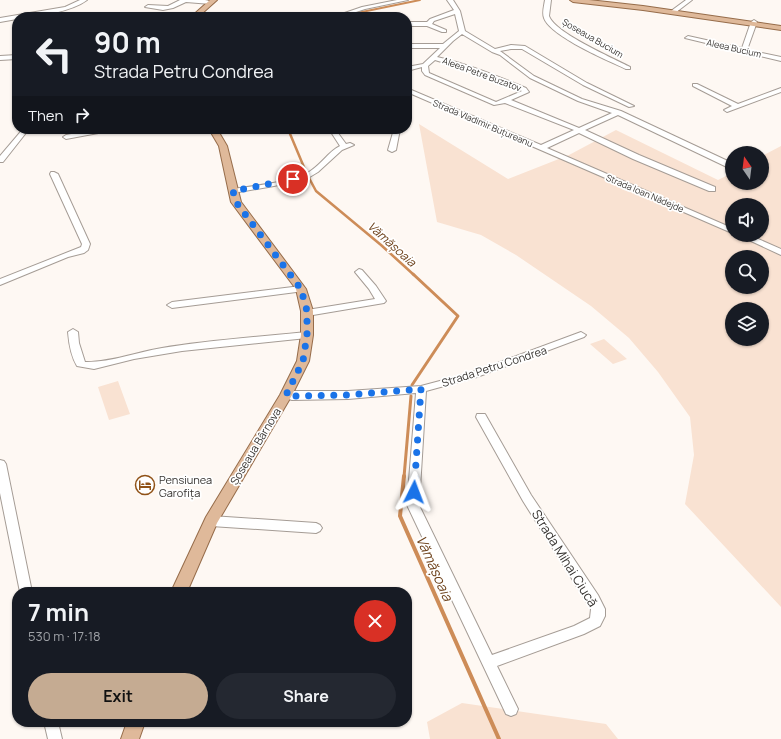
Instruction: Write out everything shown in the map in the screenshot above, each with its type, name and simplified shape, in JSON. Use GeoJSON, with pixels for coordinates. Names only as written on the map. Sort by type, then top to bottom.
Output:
{"type":"FeatureCollection","features":[{"type":"Feature","properties":{"kind":"main road"},"geometry":{"type":"LineString","coordinates":[[573,0],[673,11]]}},
{"type":"Feature","properties":{"kind":"main road"},"geometry":{"type":"LineString","coordinates":[[589,0],[781,27]]}},
{"type":"Feature","properties":{"kind":"main road"},"geometry":{"type":"LineString","coordinates":[[200,12],[213,1]]}},
{"type":"Feature","properties":{"kind":"main road","name":"Șoseaua Bârnova"},"geometry":{"type":"LineString","coordinates":[[181,587],[211,521],[286,395],[303,361],[307,335],[307,313],[301,289],[236,202],[224,146],[216,134]]}},
{"type":"Feature","properties":{"kind":"main road"},"geometry":{"type":"LineString","coordinates":[[130,739],[134,727]]}},
{"type":"Feature","properties":{"kind":"street"},"geometry":{"type":"LineString","coordinates":[[46,12],[66,8],[84,0]]}},
{"type":"Feature","properties":{"kind":"street"},"geometry":{"type":"LineString","coordinates":[[148,7],[169,9],[175,7],[184,0],[213,1]]}},
{"type":"Feature","properties":{"kind":"street"},"geometry":{"type":"LineString","coordinates":[[352,12],[404,0]]}},
{"type":"Feature","properties":{"kind":"street"},"geometry":{"type":"LineString","coordinates":[[450,0],[457,11],[462,32],[509,59],[532,77],[580,100],[617,112],[725,163]]}},
{"type":"Feature","properties":{"kind":"street","name":"Șoseaua Bucium"},"geometry":{"type":"LineString","coordinates":[[548,0],[546,10],[547,20],[569,37],[628,68]]}},
{"type":"Feature","properties":{"kind":"street"},"geometry":{"type":"LineString","coordinates":[[673,11],[689,0]]}},
{"type":"Feature","properties":{"kind":"street"},"geometry":{"type":"LineString","coordinates":[[428,24],[432,20],[457,11]]}},
{"type":"Feature","properties":{"kind":"street"},"geometry":{"type":"LineString","coordinates":[[0,20],[12,19]]}},
{"type":"Feature","properties":{"kind":"street"},"geometry":{"type":"LineString","coordinates":[[744,51],[753,23]]}},
{"type":"Feature","properties":{"kind":"street"},"geometry":{"type":"LineString","coordinates":[[412,24],[428,24],[444,31]]}},
{"type":"Feature","properties":{"kind":"street"},"geometry":{"type":"LineString","coordinates":[[412,68],[425,65],[434,58],[443,46],[462,32]]}},
{"type":"Feature","properties":{"kind":"street","name":"Aleea Bucium"},"geometry":{"type":"LineString","coordinates":[[688,38],[781,59]]}},
{"type":"Feature","properties":{"kind":"street"},"geometry":{"type":"LineString","coordinates":[[412,46],[443,46]]}},
{"type":"Feature","properties":{"kind":"street"},"geometry":{"type":"LineString","coordinates":[[494,51],[511,47],[523,47],[585,84],[631,106],[541,148]]}},
{"type":"Feature","properties":{"kind":"street"},"geometry":{"type":"LineString","coordinates":[[0,58],[12,58]]}},
{"type":"Feature","properties":{"kind":"street","name":"Aleea Petre Buzatov"},"geometry":{"type":"LineString","coordinates":[[434,58],[485,74],[524,89],[526,92],[505,100]]}},
{"type":"Feature","properties":{"kind":"street"},"geometry":{"type":"LineString","coordinates":[[425,65],[424,69],[427,74],[496,104],[505,100],[579,130],[712,189]]}},
{"type":"Feature","properties":{"kind":"street"},"geometry":{"type":"LineString","coordinates":[[695,85],[738,106]]}},
{"type":"Feature","properties":{"kind":"street"},"geometry":{"type":"LineString","coordinates":[[727,110],[781,90]]}},
{"type":"Feature","properties":{"kind":"street","name":"Strada Vladimir Buțureanu"},"geometry":{"type":"LineString","coordinates":[[412,92],[560,155]]}},
{"type":"Feature","properties":{"kind":"street"},"geometry":{"type":"LineString","coordinates":[[0,160],[22,134]]}},
{"type":"Feature","properties":{"kind":"street"},"geometry":{"type":"LineString","coordinates":[[66,137],[82,134]]}},
{"type":"Feature","properties":{"kind":"street"},"geometry":{"type":"LineString","coordinates":[[233,191],[310,175],[347,145],[337,134]]}},
{"type":"Feature","properties":{"kind":"street"},"geometry":{"type":"LineString","coordinates":[[392,150],[396,134]]}},
{"type":"Feature","properties":{"kind":"street","name":"Strada Ioan Nădejde"},"geometry":{"type":"LineString","coordinates":[[560,155],[566,160],[725,227]]}},
{"type":"Feature","properties":{"kind":"street"},"geometry":{"type":"LineString","coordinates":[[0,282],[65,255],[81,251],[85,248],[86,244],[54,174]]}},
{"type":"Feature","properties":{"kind":"street"},"geometry":{"type":"LineString","coordinates":[[758,242],[781,252]]}},
{"type":"Feature","properties":{"kind":"street"},"geometry":{"type":"LineString","coordinates":[[307,313],[317,313],[381,301],[360,272]]}},
{"type":"Feature","properties":{"kind":"street"},"geometry":{"type":"LineString","coordinates":[[172,305],[301,289]]}},
{"type":"Feature","properties":{"kind":"street"},"geometry":{"type":"LineString","coordinates":[[73,332],[74,344],[81,364],[91,367],[126,357],[192,347],[307,335]]}},
{"type":"Feature","properties":{"kind":"street","name":"Strada Petru Condrea"},"geometry":{"type":"LineString","coordinates":[[286,395],[348,395],[421,389],[473,375],[581,335]]}},
{"type":"Feature","properties":{"kind":"street"},"geometry":{"type":"LineString","coordinates":[[421,389],[413,505],[511,709]]}},
{"type":"Feature","properties":{"kind":"street","name":"Strada Mihai Ciucă"},"geometry":{"type":"LineString","coordinates":[[480,418],[527,498],[598,609],[598,616],[595,622],[579,630],[488,663]]}},
{"type":"Feature","properties":{"kind":"street"},"geometry":{"type":"LineString","coordinates":[[0,464],[25,587]]}},
{"type":"Feature","properties":{"kind":"street"},"geometry":{"type":"LineString","coordinates":[[211,521],[316,528]]}},
{"type":"Feature","properties":{"kind":"street"},"geometry":{"type":"LineString","coordinates":[[52,727],[55,739]]}},
{"type":"Feature","properties":{"kind":"shaded area"},"geometry":{"type":"Polygon","coordinates":[[[419,124],[508,179],[569,155],[616,130],[718,180],[725,176],[725,190],[769,190],[769,152],[781,146],[781,607],[685,504],[694,455],[690,417],[658,372],[629,338],[591,306],[516,255],[481,235],[437,222],[419,124]]]}},
{"type":"Feature","properties":{"kind":"shaded area"},"geometry":{"type":"Polygon","coordinates":[[[604,339],[627,359],[613,364],[590,344],[604,339]]]}},
{"type":"Feature","properties":{"kind":"shaded area"},"geometry":{"type":"Polygon","coordinates":[[[118,381],[130,414],[109,420],[98,387],[118,381]]]}},
{"type":"Feature","properties":{"kind":"shaded area"},"geometry":{"type":"Polygon","coordinates":[[[462,703],[606,724],[618,739],[430,739],[427,722],[462,703]]]}},
{"type":"Feature","properties":{"kind":"waterway","name":"Vămășoaia"},"geometry":{"type":"LineString","coordinates":[[362,12],[420,0]]}},
{"type":"Feature","properties":{"kind":"waterway","name":"Vămășoaia"},"geometry":{"type":"LineString","coordinates":[[290,134],[306,172]]}},
{"type":"Feature","properties":{"kind":"waterway","name":"Vămășoaia"},"geometry":{"type":"LineString","coordinates":[[309,178],[316,191],[381,245],[414,275]]}},
{"type":"Feature","properties":{"kind":"waterway","name":"Vămășoaia"},"geometry":{"type":"LineString","coordinates":[[412,385],[458,316],[413,274]]}},
{"type":"Feature","properties":{"kind":"waterway","name":"Vămășoaia"},"geometry":{"type":"LineString","coordinates":[[404,477],[411,396]]}},
{"type":"Feature","properties":{"kind":"waterway","name":"Vămășoaia"},"geometry":{"type":"LineString","coordinates":[[404,476],[400,516],[499,739]]}},
{"type":"Feature","properties":{"kind":"place","name":"Pensiunea Garofița"},"geometry":{"type":"Point","coordinates":[145,485]}},
{"type":"Feature","properties":{"kind":"route"},"geometry":{"type":"LineString","coordinates":[[293,179],[233,191],[236,202],[301,289],[307,311],[307,335],[303,361],[286,395],[348,395],[421,389],[414,492]]}}]}
